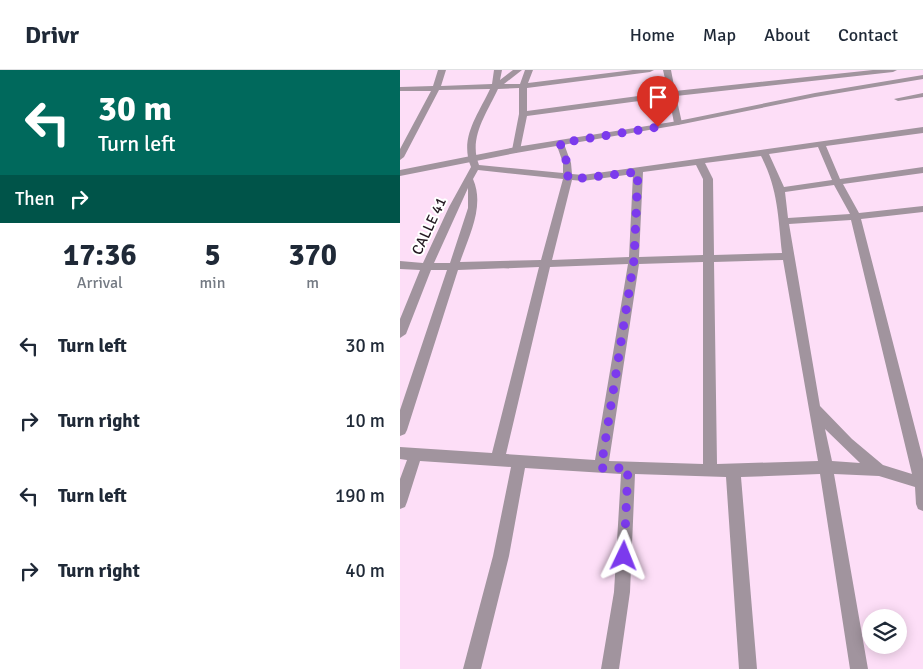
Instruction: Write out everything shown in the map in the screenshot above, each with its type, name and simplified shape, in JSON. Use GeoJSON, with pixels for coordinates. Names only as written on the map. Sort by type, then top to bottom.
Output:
{"type":"FeatureCollection","features":[{"type":"Feature","properties":{"kind":"street"},"geometry":{"type":"LineString","coordinates":[[400,157],[436,88],[442,70]]}},
{"type":"Feature","properties":{"kind":"street"},"geometry":{"type":"LineString","coordinates":[[473,163],[469,150],[471,138],[494,88],[498,70]]}},
{"type":"Feature","properties":{"kind":"street"},"geometry":{"type":"LineString","coordinates":[[494,88],[518,70]]}},
{"type":"Feature","properties":{"kind":"street"},"geometry":{"type":"LineString","coordinates":[[516,150],[523,114],[523,86],[529,70]]}},
{"type":"Feature","properties":{"kind":"street"},"geometry":{"type":"LineString","coordinates":[[400,89],[523,86],[650,70]]}},
{"type":"Feature","properties":{"kind":"street"},"geometry":{"type":"LineString","coordinates":[[667,70],[678,123]]}},
{"type":"Feature","properties":{"kind":"street"},"geometry":{"type":"LineString","coordinates":[[523,114],[673,94],[893,70]]}},
{"type":"Feature","properties":{"kind":"street"},"geometry":{"type":"LineString","coordinates":[[400,173],[473,163],[516,150],[678,123],[815,95],[923,76]]}},
{"type":"Feature","properties":{"kind":"street"},"geometry":{"type":"LineString","coordinates":[[898,99],[923,95]]}},
{"type":"Feature","properties":{"kind":"street"},"geometry":{"type":"LineString","coordinates":[[473,163],[568,178],[583,178],[638,172],[923,130]]}},
{"type":"Feature","properties":{"kind":"street"},"geometry":{"type":"LineString","coordinates":[[497,461],[568,178],[567,163],[560,143]]}},
{"type":"Feature","properties":{"kind":"street"},"geometry":{"type":"LineString","coordinates":[[821,145],[837,182],[855,215],[922,482],[923,504]]}},
{"type":"Feature","properties":{"kind":"street"},"geometry":{"type":"LineString","coordinates":[[764,153],[775,174],[780,190],[788,256],[826,467],[859,669]]}},
{"type":"Feature","properties":{"kind":"street"},"geometry":{"type":"LineString","coordinates":[[700,162],[708,179],[710,471]]}},
{"type":"Feature","properties":{"kind":"street","name":"CALLE 41"},"geometry":{"type":"LineString","coordinates":[[400,334],[426,267],[468,178],[473,163]]}},
{"type":"Feature","properties":{"kind":"street"},"geometry":{"type":"LineString","coordinates":[[780,190],[923,170]]}},
{"type":"Feature","properties":{"kind":"street"},"geometry":{"type":"LineString","coordinates":[[601,468],[634,260],[638,172]]}},
{"type":"Feature","properties":{"kind":"street"},"geometry":{"type":"LineString","coordinates":[[400,430],[456,265],[473,208],[473,189],[468,178]]}},
{"type":"Feature","properties":{"kind":"street"},"geometry":{"type":"LineString","coordinates":[[784,221],[855,215],[882,215],[923,209]]}},
{"type":"Feature","properties":{"kind":"street"},"geometry":{"type":"LineString","coordinates":[[400,265],[426,267],[788,256]]}},
{"type":"Feature","properties":{"kind":"street"},"geometry":{"type":"LineString","coordinates":[[814,408],[847,443],[879,470]]}},
{"type":"Feature","properties":{"kind":"street"},"geometry":{"type":"LineString","coordinates":[[400,453],[601,468],[733,471],[826,467],[879,470],[922,482]]}},
{"type":"Feature","properties":{"kind":"street"},"geometry":{"type":"LineString","coordinates":[[400,502],[415,455]]}},
{"type":"Feature","properties":{"kind":"street"},"geometry":{"type":"LineString","coordinates":[[472,669],[501,556],[519,462]]}},
{"type":"Feature","properties":{"kind":"street"},"geometry":{"type":"LineString","coordinates":[[610,669],[622,592],[628,468]]}},
{"type":"Feature","properties":{"kind":"street"},"geometry":{"type":"LineString","coordinates":[[733,471],[748,669]]}},
{"type":"Feature","properties":{"kind":"route"},"geometry":{"type":"LineString","coordinates":[[624,556],[628,468],[601,468],[634,260],[638,172],[568,178],[567,163],[560,143],[658,127]]}}]}
